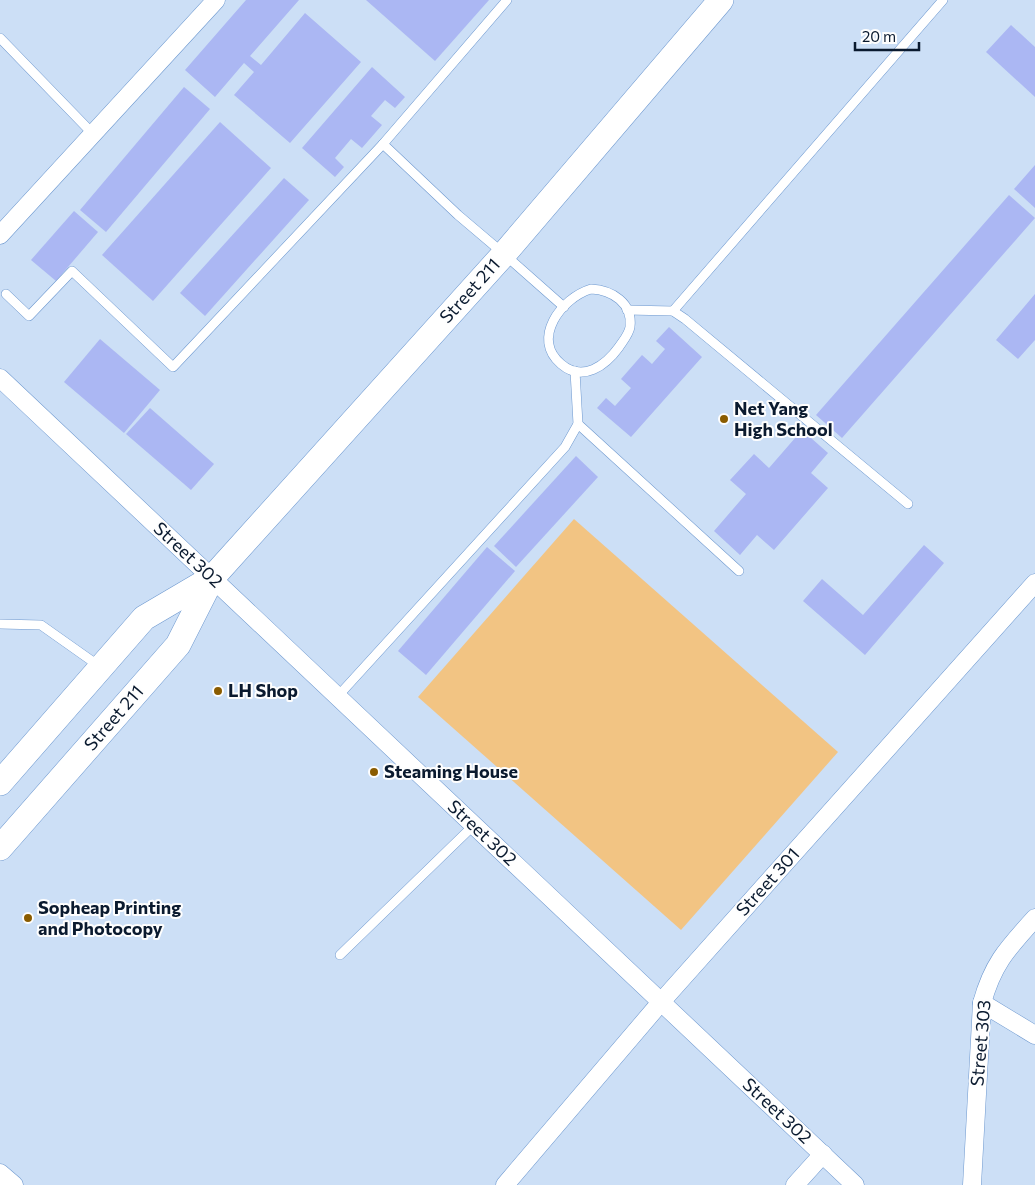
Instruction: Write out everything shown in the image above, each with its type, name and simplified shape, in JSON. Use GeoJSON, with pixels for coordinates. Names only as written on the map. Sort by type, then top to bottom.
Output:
{"type":"FeatureCollection","features":[{"type":"Feature","properties":{"kind":"main road","name":"Street 211"},"geometry":{"type":"LineString","coordinates":[[0,848],[178,645],[212,578],[504,254],[722,0]]}},
{"type":"Feature","properties":{"kind":"main road","name":"Street 211"},"geometry":{"type":"LineString","coordinates":[[0,783],[144,618],[212,578]]}},
{"type":"Feature","properties":{"kind":"street"},"geometry":{"type":"LineString","coordinates":[[0,235],[216,0]]}},
{"type":"Feature","properties":{"kind":"street","name":"Street 302"},"geometry":{"type":"LineString","coordinates":[[0,378],[856,1185]]}},
{"type":"Feature","properties":{"kind":"street","name":"Street 301"},"geometry":{"type":"LineString","coordinates":[[505,1185],[662,1002],[1035,583]]}},
{"type":"Feature","properties":{"kind":"street","name":"Street 303"},"geometry":{"type":"LineString","coordinates":[[972,1185],[982,1003],[994,968],[1008,948],[1035,918]]}},
{"type":"Feature","properties":{"kind":"street"},"geometry":{"type":"LineString","coordinates":[[982,1003],[1035,1035]]}},
{"type":"Feature","properties":{"kind":"street"},"geometry":{"type":"LineString","coordinates":[[795,1185],[823,1154]]}},
{"type":"Feature","properties":{"kind":"street"},"geometry":{"type":"LineString","coordinates":[[0,1172],[14,1185]]}},
{"type":"Feature","properties":{"kind":"lane"},"geometry":{"type":"LineString","coordinates":[[6,294],[29,316],[72,270],[173,367],[382,144],[507,0]]}},
{"type":"Feature","properties":{"kind":"lane"},"geometry":{"type":"LineString","coordinates":[[673,310],[943,0]]}},
{"type":"Feature","properties":{"kind":"lane"},"geometry":{"type":"LineString","coordinates":[[0,38],[93,134]]}},
{"type":"Feature","properties":{"kind":"lane"},"geometry":{"type":"LineString","coordinates":[[382,144],[458,215],[564,308]]}},
{"type":"Feature","properties":{"kind":"lane"},"geometry":{"type":"LineString","coordinates":[[591,289],[603,290],[613,294],[622,301],[628,310],[630,326],[624,340],[603,365],[590,371],[574,371],[564,367],[555,359],[550,349],[548,338],[550,326],[571,298],[580,292],[591,289]]}},
{"type":"Feature","properties":{"kind":"lane"},"geometry":{"type":"LineString","coordinates":[[628,310],[673,310],[908,504]]}},
{"type":"Feature","properties":{"kind":"lane"},"geometry":{"type":"LineString","coordinates":[[338,696],[565,447],[578,424],[574,371]]}},
{"type":"Feature","properties":{"kind":"lane"},"geometry":{"type":"LineString","coordinates":[[578,424],[739,571]]}},
{"type":"Feature","properties":{"kind":"lane"},"geometry":{"type":"LineString","coordinates":[[0,624],[41,625],[102,667]]}},
{"type":"Feature","properties":{"kind":"lane"},"geometry":{"type":"LineString","coordinates":[[340,955],[474,825]]}},
{"type":"Feature","properties":{"kind":"shaded area"},"geometry":{"type":"Polygon","coordinates":[[[574,519],[838,752],[681,930],[418,697],[574,519]]]}},
{"type":"Feature","properties":{"kind":"building"},"geometry":{"type":"Polygon","coordinates":[[[246,0],[299,0],[250,56],[261,65],[305,13],[361,62],[290,143],[234,95],[254,72],[244,63],[215,97],[185,70],[246,0]]]}},
{"type":"Feature","properties":{"kind":"building"},"geometry":{"type":"Polygon","coordinates":[[[366,0],[489,0],[435,61],[366,0]]]}},
{"type":"Feature","properties":{"kind":"building"},"geometry":{"type":"Polygon","coordinates":[[[1011,25],[1035,47],[1035,97],[986,52],[1011,25]]]}},
{"type":"Feature","properties":{"kind":"building"},"geometry":{"type":"Polygon","coordinates":[[[372,67],[405,97],[395,108],[385,100],[371,116],[382,125],[362,148],[351,139],[335,158],[344,167],[335,177],[302,148],[372,67]]]}},
{"type":"Feature","properties":{"kind":"building"},"geometry":{"type":"Polygon","coordinates":[[[184,87],[210,109],[106,232],[80,210],[184,87]]]}},
{"type":"Feature","properties":{"kind":"building"},"geometry":{"type":"Polygon","coordinates":[[[220,122],[271,168],[153,301],[102,255],[220,122]]]}},
{"type":"Feature","properties":{"kind":"building"},"geometry":{"type":"Polygon","coordinates":[[[1035,165],[1035,208],[1014,189],[1035,165]]]}},
{"type":"Feature","properties":{"kind":"building"},"geometry":{"type":"Polygon","coordinates":[[[284,178],[309,200],[205,316],[180,293],[284,178]]]}},
{"type":"Feature","properties":{"kind":"building"},"geometry":{"type":"Polygon","coordinates":[[[1009,195],[1035,218],[842,438],[816,415],[1009,195]]]}},
{"type":"Feature","properties":{"kind":"building"},"geometry":{"type":"Polygon","coordinates":[[[74,211],[98,232],[56,281],[31,260],[74,211]]]}},
{"type":"Feature","properties":{"kind":"building"},"geometry":{"type":"Polygon","coordinates":[[[1035,294],[1035,340],[1018,359],[996,340],[1035,294]]]}},
{"type":"Feature","properties":{"kind":"building"},"geometry":{"type":"Polygon","coordinates":[[[669,327],[702,357],[631,437],[597,408],[606,398],[615,406],[631,388],[621,379],[642,355],[652,364],[665,349],[656,341],[669,327]]]}},
{"type":"Feature","properties":{"kind":"building"},"geometry":{"type":"Polygon","coordinates":[[[100,339],[160,390],[124,433],[64,382],[100,339]]]}},
{"type":"Feature","properties":{"kind":"building"},"geometry":{"type":"Polygon","coordinates":[[[150,408],[214,464],[191,490],[126,434],[150,408]]]}},
{"type":"Feature","properties":{"kind":"building"},"geometry":{"type":"Polygon","coordinates":[[[802,430],[828,453],[811,473],[828,488],[774,550],[757,535],[740,555],[714,531],[746,494],[730,480],[754,454],[769,468],[802,430]]]}},
{"type":"Feature","properties":{"kind":"building"},"geometry":{"type":"Polygon","coordinates":[[[576,456],[598,477],[516,567],[494,546],[576,456]]]}},
{"type":"Feature","properties":{"kind":"building"},"geometry":{"type":"Polygon","coordinates":[[[924,545],[944,563],[865,655],[803,601],[822,579],[863,615],[924,545]]]}},
{"type":"Feature","properties":{"kind":"building"},"geometry":{"type":"Polygon","coordinates":[[[487,547],[515,571],[426,675],[398,651],[487,547]]]}},
{"type":"Feature","properties":{"kind":"place","name":"Net Yang High School"},"geometry":{"type":"Point","coordinates":[724,419]}},
{"type":"Feature","properties":{"kind":"place","name":"LH Shop"},"geometry":{"type":"Point","coordinates":[218,691]}},
{"type":"Feature","properties":{"kind":"place","name":"Steaming House"},"geometry":{"type":"Point","coordinates":[374,772]}},
{"type":"Feature","properties":{"kind":"place","name":"Sopheap Printing and Photocopy"},"geometry":{"type":"Point","coordinates":[28,918]}}]}
